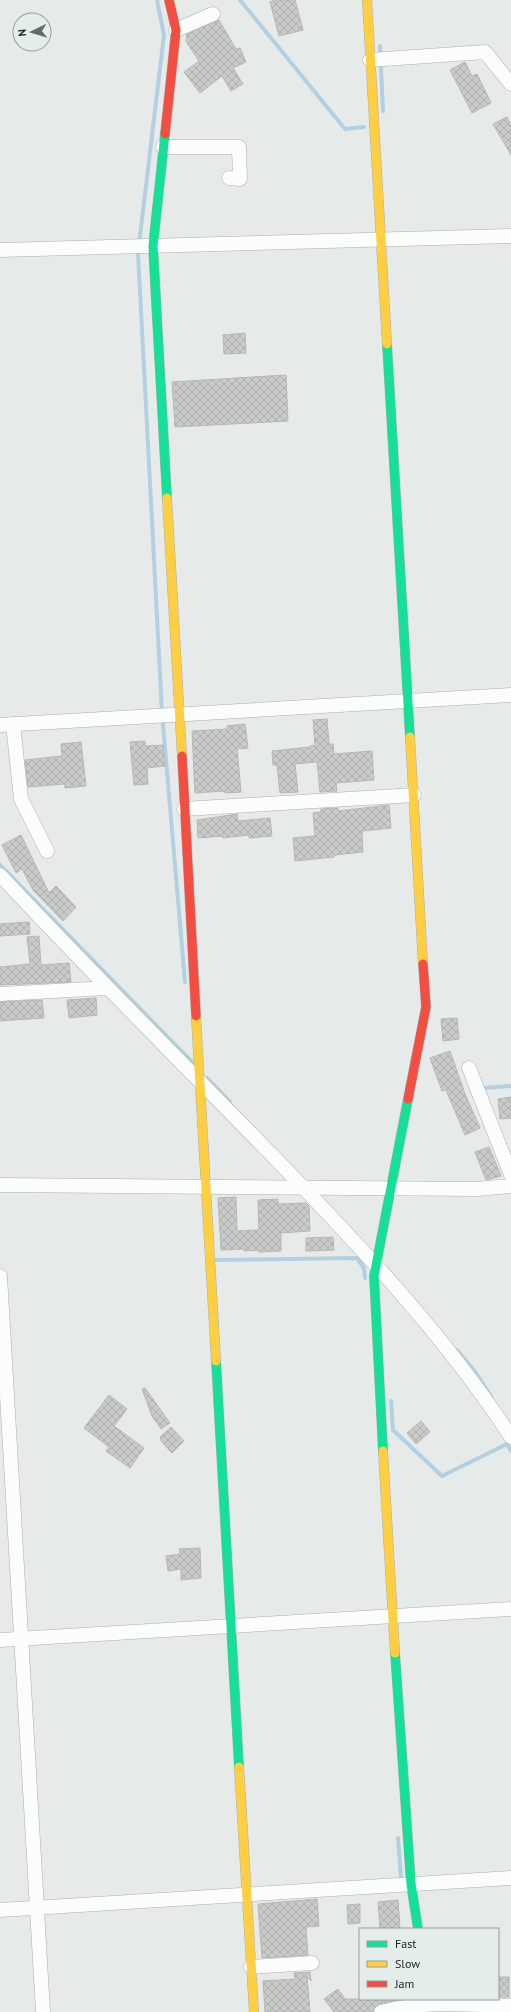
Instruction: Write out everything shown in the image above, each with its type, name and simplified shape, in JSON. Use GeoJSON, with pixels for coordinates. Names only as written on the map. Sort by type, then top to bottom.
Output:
{"type":"FeatureCollection","features":[{"type":"Feature","properties":{"kind":"street"},"geometry":{"type":"LineString","coordinates":[[169,0],[176,30],[153,246],[184,809],[207,1187],[230,1625],[254,2012]]}},
{"type":"Feature","properties":{"kind":"street"},"geometry":{"type":"LineString","coordinates":[[367,0],[426,1007],[374,1276],[392,1617],[412,1884],[418,1928]]}},
{"type":"Feature","properties":{"kind":"street"},"geometry":{"type":"LineString","coordinates":[[176,30],[212,14]]}},
{"type":"Feature","properties":{"kind":"street"},"geometry":{"type":"LineString","coordinates":[[370,60],[485,52],[511,84]]}},
{"type":"Feature","properties":{"kind":"street"},"geometry":{"type":"LineString","coordinates":[[163,147],[239,147],[240,179],[230,178]]}},
{"type":"Feature","properties":{"kind":"street"},"geometry":{"type":"LineString","coordinates":[[0,250],[511,236]]}},
{"type":"Feature","properties":{"kind":"street"},"geometry":{"type":"LineString","coordinates":[[48,851],[21,799],[6,724],[511,695]]}},
{"type":"Feature","properties":{"kind":"street"},"geometry":{"type":"LineString","coordinates":[[184,809],[414,796]]}},
{"type":"Feature","properties":{"kind":"street"},"geometry":{"type":"LineString","coordinates":[[0,875],[107,988],[303,1187],[376,1265],[484,1396],[511,1437]]}},
{"type":"Feature","properties":{"kind":"street"},"geometry":{"type":"LineString","coordinates":[[0,994],[107,988]]}},
{"type":"Feature","properties":{"kind":"street"},"geometry":{"type":"LineString","coordinates":[[469,1068],[511,1175]]}},
{"type":"Feature","properties":{"kind":"street"},"geometry":{"type":"LineString","coordinates":[[0,1185],[477,1189],[511,1186]]}},
{"type":"Feature","properties":{"kind":"street"},"geometry":{"type":"LineString","coordinates":[[0,1276],[20,1639],[43,2012]]}},
{"type":"Feature","properties":{"kind":"street"},"geometry":{"type":"LineString","coordinates":[[0,1640],[511,1609]]}},
{"type":"Feature","properties":{"kind":"street"},"geometry":{"type":"LineString","coordinates":[[0,1910],[37,1906],[246,1896],[511,1878]]}},
{"type":"Feature","properties":{"kind":"street"},"geometry":{"type":"LineString","coordinates":[[251,1967],[312,1962]]}},
{"type":"Feature","properties":{"kind":"street"},"geometry":{"type":"LineString","coordinates":[[380,2012],[403,2006],[511,2006]]}},
{"type":"Feature","properties":{"kind":"building"},"geometry":{"type":"Polygon","coordinates":[[[276,0],[295,0],[303,30],[279,36],[270,2],[276,0]]]}},
{"type":"Feature","properties":{"kind":"building"},"geometry":{"type":"Polygon","coordinates":[[[219,20],[236,49],[240,48],[246,62],[233,68],[243,84],[231,91],[222,76],[200,93],[184,72],[199,61],[186,41],[187,34],[219,20]]]}},
{"type":"Feature","properties":{"kind":"building"},"geometry":{"type":"Polygon","coordinates":[[[465,62],[472,76],[477,74],[491,103],[472,113],[450,70],[465,62]]]}},
{"type":"Feature","properties":{"kind":"building"},"geometry":{"type":"Polygon","coordinates":[[[507,117],[511,126],[511,155],[493,124],[507,117]]]}},
{"type":"Feature","properties":{"kind":"building"},"geometry":{"type":"Polygon","coordinates":[[[245,333],[246,353],[224,354],[223,335],[245,333]]]}},
{"type":"Feature","properties":{"kind":"building"},"geometry":{"type":"Polygon","coordinates":[[[286,375],[288,421],[175,427],[172,382],[286,375]]]}},
{"type":"Feature","properties":{"kind":"building"},"geometry":{"type":"Polygon","coordinates":[[[327,719],[329,744],[333,744],[334,754],[372,751],[374,780],[336,783],[337,791],[320,792],[317,762],[295,764],[298,792],[280,793],[277,765],[273,765],[272,751],[310,747],[315,745],[313,720],[327,719]]]}},
{"type":"Feature","properties":{"kind":"building"},"geometry":{"type":"Polygon","coordinates":[[[245,724],[248,748],[237,749],[241,792],[225,793],[225,791],[195,793],[192,731],[227,729],[227,726],[245,724]]]}},
{"type":"Feature","properties":{"kind":"building"},"geometry":{"type":"Polygon","coordinates":[[[145,741],[145,746],[163,745],[165,766],[147,768],[148,784],[134,785],[130,742],[145,741]]]}},
{"type":"Feature","properties":{"kind":"building"},"geometry":{"type":"Polygon","coordinates":[[[81,742],[86,786],[65,788],[65,784],[28,787],[25,760],[62,756],[61,744],[81,742]]]}},
{"type":"Feature","properties":{"kind":"building"},"geometry":{"type":"Polygon","coordinates":[[[389,805],[391,828],[362,831],[363,852],[295,861],[293,838],[315,836],[313,813],[321,812],[321,809],[338,808],[338,811],[389,805]]]}},
{"type":"Feature","properties":{"kind":"building"},"geometry":{"type":"Polygon","coordinates":[[[237,814],[238,821],[270,818],[272,836],[249,838],[249,835],[223,838],[223,836],[198,838],[197,820],[237,814]]]}},
{"type":"Feature","properties":{"kind":"building"},"geometry":{"type":"Polygon","coordinates":[[[21,835],[49,893],[56,886],[76,907],[63,921],[33,890],[22,869],[16,873],[2,845],[21,835]]]}},
{"type":"Feature","properties":{"kind":"building"},"geometry":{"type":"Polygon","coordinates":[[[29,922],[30,934],[0,936],[0,924],[29,922]]]}},
{"type":"Feature","properties":{"kind":"building"},"geometry":{"type":"Polygon","coordinates":[[[39,936],[41,965],[69,963],[71,982],[0,985],[0,967],[30,964],[27,937],[39,936]]]}},
{"type":"Feature","properties":{"kind":"building"},"geometry":{"type":"Polygon","coordinates":[[[96,998],[97,1015],[69,1018],[67,1000],[96,998]]]}},
{"type":"Feature","properties":{"kind":"building"},"geometry":{"type":"Polygon","coordinates":[[[42,1000],[44,1018],[0,1021],[0,1002],[42,1000]]]}},
{"type":"Feature","properties":{"kind":"building"},"geometry":{"type":"Polygon","coordinates":[[[457,1018],[459,1039],[443,1041],[441,1019],[457,1018]]]}},
{"type":"Feature","properties":{"kind":"building"},"geometry":{"type":"Polygon","coordinates":[[[450,1051],[465,1094],[480,1128],[465,1135],[446,1090],[442,1091],[430,1058],[450,1051]]]}},
{"type":"Feature","properties":{"kind":"building"},"geometry":{"type":"Polygon","coordinates":[[[511,1097],[511,1118],[500,1119],[498,1099],[511,1097]]]}},
{"type":"Feature","properties":{"kind":"building"},"geometry":{"type":"Polygon","coordinates":[[[489,1147],[501,1176],[486,1180],[475,1152],[489,1147]]]}},
{"type":"Feature","properties":{"kind":"building"},"geometry":{"type":"Polygon","coordinates":[[[236,1197],[237,1231],[259,1230],[258,1200],[278,1199],[278,1204],[306,1203],[309,1206],[310,1231],[281,1233],[281,1251],[259,1252],[259,1250],[244,1251],[244,1249],[221,1250],[218,1198],[236,1197]]]}},
{"type":"Feature","properties":{"kind":"building"},"geometry":{"type":"Polygon","coordinates":[[[333,1237],[334,1250],[306,1251],[306,1238],[333,1237]]]}},
{"type":"Feature","properties":{"kind":"building"},"geometry":{"type":"Polygon","coordinates":[[[145,1388],[170,1423],[161,1429],[152,1416],[142,1389],[145,1388]]]}},
{"type":"Feature","properties":{"kind":"building"},"geometry":{"type":"Polygon","coordinates":[[[109,1395],[127,1409],[114,1426],[144,1448],[130,1468],[106,1451],[109,1447],[84,1428],[109,1395]]]}},
{"type":"Feature","properties":{"kind":"building"},"geometry":{"type":"Polygon","coordinates":[[[421,1421],[430,1432],[416,1444],[407,1433],[421,1421]]]}},
{"type":"Feature","properties":{"kind":"building"},"geometry":{"type":"Polygon","coordinates":[[[171,1427],[184,1441],[172,1453],[162,1442],[160,1437],[171,1427]]]}},
{"type":"Feature","properties":{"kind":"building"},"geometry":{"type":"Polygon","coordinates":[[[200,1548],[201,1578],[181,1580],[181,1569],[168,1571],[166,1556],[180,1554],[179,1549],[200,1548]]]}},
{"type":"Feature","properties":{"kind":"building"},"geometry":{"type":"Polygon","coordinates":[[[317,1899],[319,1926],[306,1927],[308,1955],[262,1958],[258,1904],[317,1899]]]}},
{"type":"Feature","properties":{"kind":"building"},"geometry":{"type":"Polygon","coordinates":[[[398,1900],[400,1928],[380,1928],[378,1902],[398,1900]]]}},
{"type":"Feature","properties":{"kind":"building"},"geometry":{"type":"Polygon","coordinates":[[[360,1904],[360,1923],[348,1924],[347,1905],[360,1904]]]}},
{"type":"Feature","properties":{"kind":"building"},"geometry":{"type":"Polygon","coordinates":[[[310,1972],[311,1981],[307,1976],[310,2012],[265,2012],[263,1981],[295,1979],[294,1973],[310,1972]]]}},
{"type":"Feature","properties":{"kind":"building"},"geometry":{"type":"Polygon","coordinates":[[[499,1977],[509,1977],[509,1997],[499,1997],[499,1977]]]}},
{"type":"Feature","properties":{"kind":"building"},"geometry":{"type":"Polygon","coordinates":[[[338,1989],[345,1999],[397,2000],[375,2006],[373,2012],[334,2012],[324,1999],[338,1989]]]}},
{"type":"Feature","properties":{"kind":"waterway"},"geometry":{"type":"LineString","coordinates":[[157,0],[164,35],[138,253],[162,713],[185,982]]}},
{"type":"Feature","properties":{"kind":"waterway"},"geometry":{"type":"LineString","coordinates":[[240,0],[345,129],[364,127]]}},
{"type":"Feature","properties":{"kind":"waterway"},"geometry":{"type":"LineString","coordinates":[[380,46],[383,111]]}},
{"type":"Feature","properties":{"kind":"waterway"},"geometry":{"type":"LineString","coordinates":[[0,865],[193,1063]]}},
{"type":"Feature","properties":{"kind":"waterway"},"geometry":{"type":"LineString","coordinates":[[207,1078],[230,1102]]}},
{"type":"Feature","properties":{"kind":"waterway"},"geometry":{"type":"LineString","coordinates":[[483,1088],[511,1086]]}},
{"type":"Feature","properties":{"kind":"waterway"},"geometry":{"type":"LineString","coordinates":[[215,1260],[357,1258],[364,1268],[365,1278]]}},
{"type":"Feature","properties":{"kind":"waterway"},"geometry":{"type":"LineString","coordinates":[[457,1350],[476,1373],[492,1398]]}},
{"type":"Feature","properties":{"kind":"waterway"},"geometry":{"type":"LineString","coordinates":[[391,1401],[393,1430],[442,1476],[507,1444],[511,1451]]}},
{"type":"Feature","properties":{"kind":"waterway"},"geometry":{"type":"LineString","coordinates":[[398,1838],[401,1877]]}},
{"type":"Feature","properties":{"kind":"traffic: fast"},"geometry":{"type":"LineString","coordinates":[[165,134],[153,246],[167,498]]}},
{"type":"Feature","properties":{"kind":"traffic: fast"},"geometry":{"type":"LineString","coordinates":[[387,344],[410,737]]}},
{"type":"Feature","properties":{"kind":"traffic: fast"},"geometry":{"type":"LineString","coordinates":[[383,1451],[374,1276],[408,1099]]}},
{"type":"Feature","properties":{"kind":"traffic: fast"},"geometry":{"type":"LineString","coordinates":[[216,1361],[239,1767]]}},
{"type":"Feature","properties":{"kind":"traffic: fast"},"geometry":{"type":"LineString","coordinates":[[395,1653],[411,1884],[418,1928]]}},
{"type":"Feature","properties":{"kind":"traffic: slow"},"geometry":{"type":"LineString","coordinates":[[367,0],[387,344]]}},
{"type":"Feature","properties":{"kind":"traffic: slow"},"geometry":{"type":"LineString","coordinates":[[167,498],[182,756]]}},
{"type":"Feature","properties":{"kind":"traffic: slow"},"geometry":{"type":"LineString","coordinates":[[410,737],[423,964]]}},
{"type":"Feature","properties":{"kind":"traffic: slow"},"geometry":{"type":"LineString","coordinates":[[196,1016],[216,1361]]}},
{"type":"Feature","properties":{"kind":"traffic: slow"},"geometry":{"type":"LineString","coordinates":[[383,1451],[395,1653]]}},
{"type":"Feature","properties":{"kind":"traffic: slow"},"geometry":{"type":"LineString","coordinates":[[239,1767],[254,2012]]}},
{"type":"Feature","properties":{"kind":"traffic: jam"},"geometry":{"type":"LineString","coordinates":[[165,134],[176,30],[169,0]]}},
{"type":"Feature","properties":{"kind":"traffic: jam"},"geometry":{"type":"LineString","coordinates":[[182,756],[196,1016]]}},
{"type":"Feature","properties":{"kind":"traffic: jam"},"geometry":{"type":"LineString","coordinates":[[408,1099],[426,1007],[423,964]]}}]}
